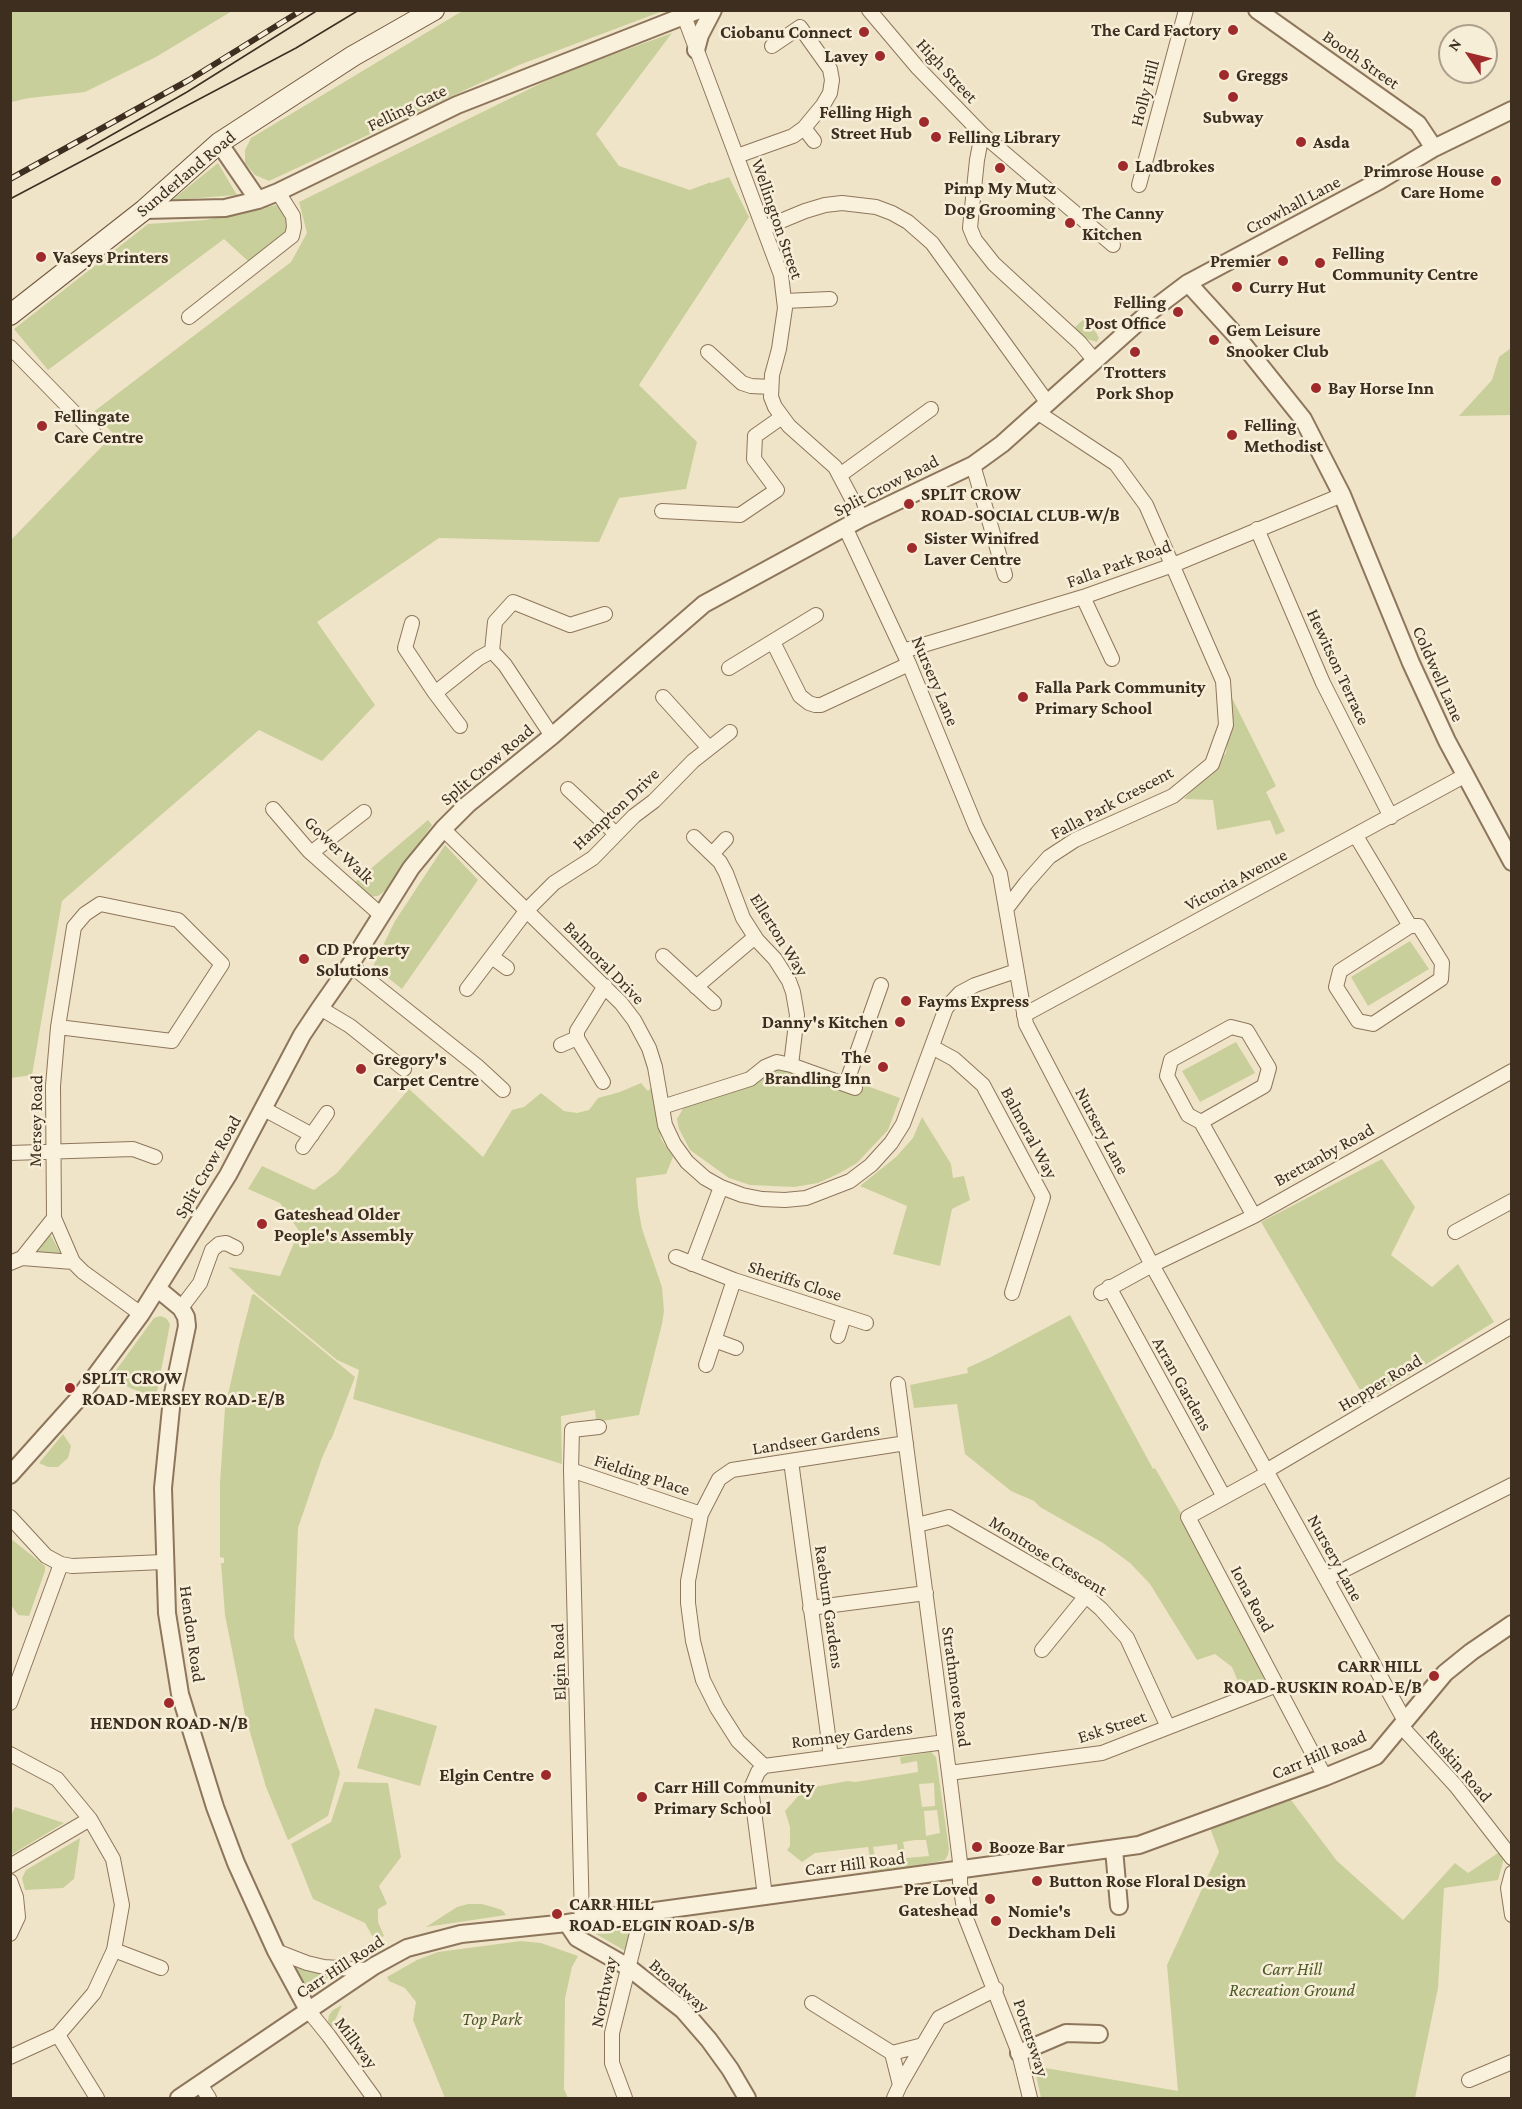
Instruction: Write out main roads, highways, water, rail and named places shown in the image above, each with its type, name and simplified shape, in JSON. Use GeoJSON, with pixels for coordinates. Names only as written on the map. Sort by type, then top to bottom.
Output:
{"type":"FeatureCollection","features":[{"type":"Feature","properties":{"kind":"main road","name":"Sunderland Road"},"geometry":{"type":"LineString","coordinates":[[10,315],[144,210],[219,143],[353,56],[434,10]]}},
{"type":"Feature","properties":{"kind":"tram line"},"geometry":{"type":"LineString","coordinates":[[87,149],[187,92],[318,10]]}},
{"type":"Feature","properties":{"kind":"tram line"},"geometry":{"type":"LineString","coordinates":[[10,199],[296,48],[359,10]]}},
{"type":"Feature","properties":{"kind":"railway"},"geometry":{"type":"LineString","coordinates":[[10,179],[189,80],[302,10]]}},
{"type":"Feature","properties":{"kind":"place","name":"The Card Factory"},"geometry":{"type":"Point","coordinates":[1233,30]}},
{"type":"Feature","properties":{"kind":"place","name":"Ciobanu Connect"},"geometry":{"type":"Point","coordinates":[864,32]}},
{"type":"Feature","properties":{"kind":"place","name":"Lavey"},"geometry":{"type":"Point","coordinates":[880,56]}},
{"type":"Feature","properties":{"kind":"place","name":"Greggs"},"geometry":{"type":"Point","coordinates":[1224,75]}},
{"type":"Feature","properties":{"kind":"place","name":"Subway"},"geometry":{"type":"Point","coordinates":[1233,97]}},
{"type":"Feature","properties":{"kind":"place","name":"Felling High Street Hub"},"geometry":{"type":"Point","coordinates":[924,122]}},
{"type":"Feature","properties":{"kind":"place","name":"Felling Library"},"geometry":{"type":"Point","coordinates":[936,137]}},
{"type":"Feature","properties":{"kind":"place","name":"Asda"},"geometry":{"type":"Point","coordinates":[1301,142]}},
{"type":"Feature","properties":{"kind":"place","name":"Ladbrokes"},"geometry":{"type":"Point","coordinates":[1123,166]}},
{"type":"Feature","properties":{"kind":"place","name":"Pimp My Mutz Dog Grooming"},"geometry":{"type":"Point","coordinates":[1000,168]}},
{"type":"Feature","properties":{"kind":"place","name":"Primrose House Care Home"},"geometry":{"type":"Point","coordinates":[1496,181]}},
{"type":"Feature","properties":{"kind":"place","name":"The Canny Kitchen"},"geometry":{"type":"Point","coordinates":[1070,223]}},
{"type":"Feature","properties":{"kind":"place","name":"Vaseys Printers"},"geometry":{"type":"Point","coordinates":[41,257]}},
{"type":"Feature","properties":{"kind":"place","name":"Premier"},"geometry":{"type":"Point","coordinates":[1283,261]}},
{"type":"Feature","properties":{"kind":"place","name":"Felling Community Centre"},"geometry":{"type":"Point","coordinates":[1320,263]}},
{"type":"Feature","properties":{"kind":"place","name":"Curry Hut"},"geometry":{"type":"Point","coordinates":[1237,287]}},
{"type":"Feature","properties":{"kind":"place","name":"Felling Post Office"},"geometry":{"type":"Point","coordinates":[1178,312]}},
{"type":"Feature","properties":{"kind":"place","name":"Gem Leisure Snooker Club"},"geometry":{"type":"Point","coordinates":[1214,340]}},
{"type":"Feature","properties":{"kind":"place","name":"Trotters Pork Shop"},"geometry":{"type":"Point","coordinates":[1135,352]}},
{"type":"Feature","properties":{"kind":"place","name":"Bay Horse Inn"},"geometry":{"type":"Point","coordinates":[1316,388]}},
{"type":"Feature","properties":{"kind":"place","name":"Fellingate Care Centre"},"geometry":{"type":"Point","coordinates":[42,426]}},
{"type":"Feature","properties":{"kind":"place","name":"Felling Methodist"},"geometry":{"type":"Point","coordinates":[1232,435]}},
{"type":"Feature","properties":{"kind":"place","name":"SPLIT CROW ROAD-SOCIAL CLUB-W/B"},"geometry":{"type":"Point","coordinates":[909,504]}},
{"type":"Feature","properties":{"kind":"place","name":"Sister Winifred Laver Centre"},"geometry":{"type":"Point","coordinates":[912,548]}},
{"type":"Feature","properties":{"kind":"place","name":"Falla Park Community Primary School"},"geometry":{"type":"Point","coordinates":[1023,697]}},
{"type":"Feature","properties":{"kind":"place","name":"CD Property Solutions"},"geometry":{"type":"Point","coordinates":[304,959]}},
{"type":"Feature","properties":{"kind":"place","name":"Fayms Express"},"geometry":{"type":"Point","coordinates":[906,1001]}},
{"type":"Feature","properties":{"kind":"place","name":"Danny's Kitchen"},"geometry":{"type":"Point","coordinates":[900,1022]}},
{"type":"Feature","properties":{"kind":"place","name":"The Brandling Inn"},"geometry":{"type":"Point","coordinates":[883,1067]}},
{"type":"Feature","properties":{"kind":"place","name":"Gregory's Carpet Centre"},"geometry":{"type":"Point","coordinates":[361,1069]}},
{"type":"Feature","properties":{"kind":"place","name":"Gateshead Older People's Assembly"},"geometry":{"type":"Point","coordinates":[262,1224]}},
{"type":"Feature","properties":{"kind":"place","name":"SPLIT CROW ROAD-MERSEY ROAD-E/B"},"geometry":{"type":"Point","coordinates":[70,1388]}},
{"type":"Feature","properties":{"kind":"place","name":"CARR HILL ROAD-RUSKIN ROAD-E/B"},"geometry":{"type":"Point","coordinates":[1434,1676]}},
{"type":"Feature","properties":{"kind":"place","name":"HENDON ROAD-N/B"},"geometry":{"type":"Point","coordinates":[169,1703]}},
{"type":"Feature","properties":{"kind":"place","name":"Elgin Centre"},"geometry":{"type":"Point","coordinates":[546,1775]}},
{"type":"Feature","properties":{"kind":"place","name":"Carr Hill Community Primary School"},"geometry":{"type":"Point","coordinates":[642,1797]}},
{"type":"Feature","properties":{"kind":"place","name":"Booze Bar"},"geometry":{"type":"Point","coordinates":[977,1847]}},
{"type":"Feature","properties":{"kind":"place","name":"Button Rose Floral Design"},"geometry":{"type":"Point","coordinates":[1037,1881]}},
{"type":"Feature","properties":{"kind":"place","name":"Pre Loved Gateshead"},"geometry":{"type":"Point","coordinates":[990,1899]}},
{"type":"Feature","properties":{"kind":"place","name":"CARR HILL ROAD-ELGIN ROAD-S/B"},"geometry":{"type":"Point","coordinates":[557,1914]}},
{"type":"Feature","properties":{"kind":"place","name":"Nomie's Deckham Deli"},"geometry":{"type":"Point","coordinates":[996,1921]}},
{"type":"Feature","properties":{"kind":"park label","name":"Carr Hill Recreation Ground"},"geometry":{"type":"Point","coordinates":[1292,1979]}},
{"type":"Feature","properties":{"kind":"park label","name":"Top Park"},"geometry":{"type":"Point","coordinates":[492,2019]}}]}
